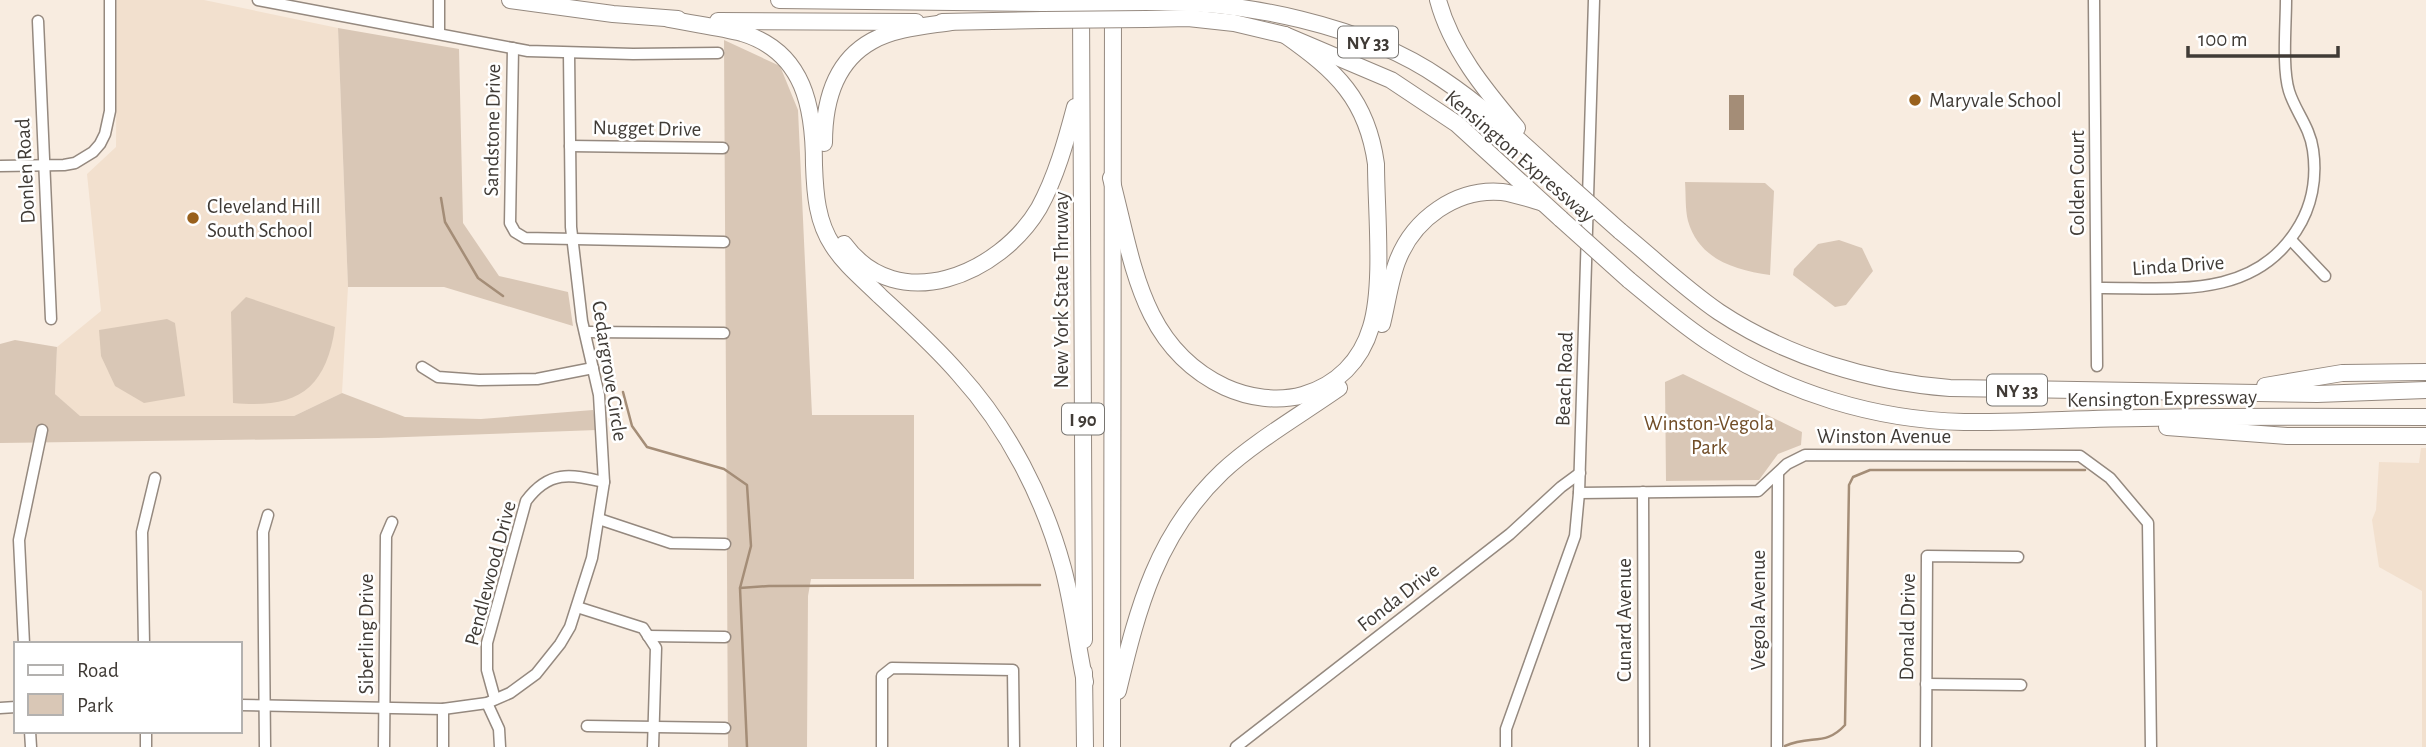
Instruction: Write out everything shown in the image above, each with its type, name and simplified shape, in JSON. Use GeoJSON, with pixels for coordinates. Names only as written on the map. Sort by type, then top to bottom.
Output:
{"type":"FeatureCollection","features":[{"type":"Feature","properties":{"kind":"highway","name":"Kensington Expressway"},"geometry":{"type":"LineString","coordinates":[[510,0],[669,19],[951,22],[1188,18],[1234,23],[1284,35],[1391,80],[1427,103],[1457,124],[1629,279],[1713,345],[1768,376],[1819,397],[1880,413],[1964,422],[2426,417]]}},
{"type":"Feature","properties":{"kind":"highway","name":"Kensington Expressway"},"geometry":{"type":"LineString","coordinates":[[779,0],[1043,3],[1163,1],[1259,9],[1316,23],[1392,51],[1441,78],[1501,124],[1620,231],[1718,311],[1806,356],[1866,375],[1950,388],[2317,394],[2426,390]]}},
{"type":"Feature","properties":{"kind":"highway","name":"New York State Thruway"},"geometry":{"type":"LineString","coordinates":[[1081,0],[1085,747]]}},
{"type":"Feature","properties":{"kind":"highway","name":"I 90"},"geometry":{"type":"LineString","coordinates":[[1112,747],[1113,0]]}},
{"type":"Feature","properties":{"kind":"highway"},"geometry":{"type":"LineString","coordinates":[[1438,0],[1442,17],[1476,77],[1552,170]]}},
{"type":"Feature","properties":{"kind":"highway"},"geometry":{"type":"LineString","coordinates":[[669,19],[741,33],[756,39],[778,54],[796,73],[811,111],[815,188],[826,234],[851,268],[961,375],[1002,430],[1044,513],[1063,568],[1084,682]]}},
{"type":"Feature","properties":{"kind":"highway"},"geometry":{"type":"LineString","coordinates":[[951,22],[873,40],[848,62],[836,78],[829,94],[824,137],[823,189],[826,206],[831,221],[849,251],[882,276],[918,284],[939,281],[974,268],[1009,243],[1039,207],[1059,159],[1080,91]]}},
{"type":"Feature","properties":{"kind":"highway"},"geometry":{"type":"LineString","coordinates":[[1111,178],[1145,301],[1166,341],[1192,367],[1231,390],[1273,398],[1299,396],[1315,391],[1341,376],[1366,342],[1376,307],[1376,164],[1373,142],[1366,121],[1347,87],[1317,58],[1284,35]]}},
{"type":"Feature","properties":{"kind":"highway"},"geometry":{"type":"LineString","coordinates":[[1111,717],[1138,610],[1166,543],[1181,519],[1223,471],[1340,388],[1357,372],[1376,342],[1397,262],[1416,229],[1427,218],[1456,199],[1479,193],[1502,192],[1543,203]]}},
{"type":"Feature","properties":{"kind":"highway"},"geometry":{"type":"LineString","coordinates":[[2200,392],[2266,386],[2342,373],[2426,372]]}},
{"type":"Feature","properties":{"kind":"highway"},"geometry":{"type":"LineString","coordinates":[[2063,420],[2287,436],[2426,436]]}},
{"type":"Feature","properties":{"kind":"street"},"geometry":{"type":"LineString","coordinates":[[0,166],[64,165],[84,158],[100,144],[106,134],[110,111],[110,0]]}},
{"type":"Feature","properties":{"kind":"street"},"geometry":{"type":"LineString","coordinates":[[258,0],[513,48]]}},
{"type":"Feature","properties":{"kind":"street"},"geometry":{"type":"LineString","coordinates":[[439,0],[439,33]]}},
{"type":"Feature","properties":{"kind":"street","name":"Beach Road"},"geometry":{"type":"LineString","coordinates":[[1506,747],[1506,729],[1575,536],[1580,473],[1594,0]]}},
{"type":"Feature","properties":{"kind":"street","name":"Colden Court"},"geometry":{"type":"LineString","coordinates":[[2094,0],[2097,366]]}},
{"type":"Feature","properties":{"kind":"street","name":"Linda Drive"},"geometry":{"type":"LineString","coordinates":[[2097,288],[2203,287],[2227,283],[2268,263],[2291,240],[2306,212],[2312,192],[2315,163],[2309,131],[2293,100],[2286,78],[2286,0]]}},
{"type":"Feature","properties":{"kind":"street","name":"Donlen Road"},"geometry":{"type":"LineString","coordinates":[[38,21],[51,319]]}},
{"type":"Feature","properties":{"kind":"street","name":"Sandstone Drive"},"geometry":{"type":"LineString","coordinates":[[718,53],[569,52],[513,48],[510,223],[515,232],[525,238],[724,242]]}},
{"type":"Feature","properties":{"kind":"street","name":"Cedargrove Circle"},"geometry":{"type":"LineString","coordinates":[[242,705],[443,709],[491,701],[523,684],[548,661],[561,644],[577,607],[592,558],[604,482],[599,395],[585,332],[572,238],[569,52]]}},
{"type":"Feature","properties":{"kind":"street","name":"Nugget Drive"},"geometry":{"type":"LineString","coordinates":[[570,146],[723,148]]}},
{"type":"Feature","properties":{"kind":"street"},"geometry":{"type":"LineString","coordinates":[[2291,240],[2325,275]]}},
{"type":"Feature","properties":{"kind":"street"},"geometry":{"type":"LineString","coordinates":[[585,332],[724,333]]}},
{"type":"Feature","properties":{"kind":"street"},"geometry":{"type":"LineString","coordinates":[[422,367],[438,377],[478,380],[537,379],[593,368]]}},
{"type":"Feature","properties":{"kind":"street"},"geometry":{"type":"LineString","coordinates":[[24,642],[19,540],[42,430]]}},
{"type":"Feature","properties":{"kind":"street","name":"Winston Avenue"},"geometry":{"type":"LineString","coordinates":[[1579,493],[1758,491],[1787,464],[1805,455],[2080,456],[2110,478],[2148,523],[2151,747]]}},
{"type":"Feature","properties":{"kind":"street","name":"Fonda Drive"},"geometry":{"type":"LineString","coordinates":[[1236,747],[1510,534],[1580,473]]}},
{"type":"Feature","properties":{"kind":"street","name":"Vegola Avenue"},"geometry":{"type":"LineString","coordinates":[[1777,747],[1778,473]]}},
{"type":"Feature","properties":{"kind":"street","name":"Pendlewood Drive"},"geometry":{"type":"LineString","coordinates":[[500,747],[487,670],[487,643],[526,501],[537,485],[553,478],[574,475],[604,482]]}},
{"type":"Feature","properties":{"kind":"street"},"geometry":{"type":"LineString","coordinates":[[144,642],[142,532],[155,478]]}},
{"type":"Feature","properties":{"kind":"street","name":"Cunard Avenue"},"geometry":{"type":"LineString","coordinates":[[1643,492],[1644,747]]}},
{"type":"Feature","properties":{"kind":"street"},"geometry":{"type":"LineString","coordinates":[[265,747],[264,531],[268,515]]}},
{"type":"Feature","properties":{"kind":"street"},"geometry":{"type":"LineString","coordinates":[[599,519],[671,544],[725,544]]}},
{"type":"Feature","properties":{"kind":"street","name":"Siberling Drive"},"geometry":{"type":"LineString","coordinates":[[384,747],[386,536],[392,522]]}},
{"type":"Feature","properties":{"kind":"street","name":"Donald Drive"},"geometry":{"type":"LineString","coordinates":[[1926,747],[1927,556],[2018,557]]}},
{"type":"Feature","properties":{"kind":"street"},"geometry":{"type":"LineString","coordinates":[[577,607],[643,628],[656,648],[653,747]]}},
{"type":"Feature","properties":{"kind":"street"},"geometry":{"type":"LineString","coordinates":[[648,636],[725,637]]}},
{"type":"Feature","properties":{"kind":"street"},"geometry":{"type":"LineString","coordinates":[[882,747],[882,676],[892,668],[1013,670],[1014,747]]}},
{"type":"Feature","properties":{"kind":"street"},"geometry":{"type":"LineString","coordinates":[[1926,684],[2021,685]]}},
{"type":"Feature","properties":{"kind":"street"},"geometry":{"type":"LineString","coordinates":[[443,709],[443,747]]}},
{"type":"Feature","properties":{"kind":"street"},"geometry":{"type":"LineString","coordinates":[[587,726],[725,728]]}},
{"type":"Feature","properties":{"kind":"shaded area"},"geometry":{"type":"Polygon","coordinates":[[[117,0],[204,0],[338,28],[348,287],[342,393],[294,416],[79,416],[55,394],[57,347],[101,311],[87,174],[116,147],[117,0]]]}},
{"type":"Feature","properties":{"kind":"shaded area"},"geometry":{"type":"Polygon","coordinates":[[[1729,95],[1744,95],[1744,130],[1729,130],[1729,95]]]}},
{"type":"Feature","properties":{"kind":"shaded area"},"geometry":{"type":"Polygon","coordinates":[[[2421,448],[2426,448],[2426,747],[2422,747],[2422,591],[2379,567],[2372,520],[2376,510],[2379,462],[2419,463],[2421,448]]]}},
{"type":"Feature","properties":{"kind":"green space"},"geometry":{"type":"Polygon","coordinates":[[[338,28],[459,49],[463,223],[499,276],[568,292],[573,326],[444,287],[348,287],[338,28]]]}},
{"type":"Feature","properties":{"kind":"green space"},"geometry":{"type":"Polygon","coordinates":[[[724,40],[780,66],[798,110],[812,415],[914,415],[914,579],[811,579],[808,596],[807,747],[728,747],[724,40]]]}},
{"type":"Feature","properties":{"kind":"green space"},"geometry":{"type":"Polygon","coordinates":[[[1685,182],[1765,183],[1774,191],[1770,275],[1731,266],[1700,245],[1688,221],[1685,182]]]}},
{"type":"Feature","properties":{"kind":"green space"},"geometry":{"type":"Polygon","coordinates":[[[1839,240],[1862,248],[1873,271],[1846,305],[1835,307],[1793,275],[1794,269],[1818,244],[1839,240]]]}},
{"type":"Feature","properties":{"kind":"green space"},"geometry":{"type":"Polygon","coordinates":[[[246,297],[335,327],[324,367],[304,391],[274,403],[233,403],[231,312],[246,297]]]}},
{"type":"Feature","properties":{"kind":"green space"},"geometry":{"type":"Polygon","coordinates":[[[167,319],[175,323],[185,396],[144,403],[115,386],[101,356],[99,330],[167,319]]]}},
{"type":"Feature","properties":{"kind":"green space"},"geometry":{"type":"Polygon","coordinates":[[[15,340],[57,347],[55,394],[80,416],[294,416],[342,393],[405,417],[481,419],[593,410],[597,430],[378,438],[0,443],[0,344],[15,340]]]}},
{"type":"Feature","properties":{"kind":"green space","name":"Winston-Vegola Park"},"geometry":{"type":"Polygon","coordinates":[[[1683,374],[1802,432],[1801,445],[1778,454],[1759,480],[1666,481],[1665,382],[1683,374]]]}},
{"type":"Feature","properties":{"kind":"waterway"},"geometry":{"type":"LineString","coordinates":[[441,198],[445,222],[478,278],[503,296]]}},
{"type":"Feature","properties":{"kind":"waterway"},"geometry":{"type":"LineString","coordinates":[[623,392],[632,426],[647,447],[724,469],[747,485],[751,546],[740,588],[747,747]]}},
{"type":"Feature","properties":{"kind":"waterway"},"geometry":{"type":"LineString","coordinates":[[1785,746],[1831,736],[1845,725],[1849,485],[1853,477],[1870,470],[2085,470]]}},
{"type":"Feature","properties":{"kind":"waterway"},"geometry":{"type":"LineString","coordinates":[[740,588],[1040,585]]}},
{"type":"Feature","properties":{"kind":"place","name":"Maryvale School"},"geometry":{"type":"Point","coordinates":[1915,100]}},
{"type":"Feature","properties":{"kind":"place","name":"Cleveland Hill South School"},"geometry":{"type":"Point","coordinates":[193,218]}}]}
